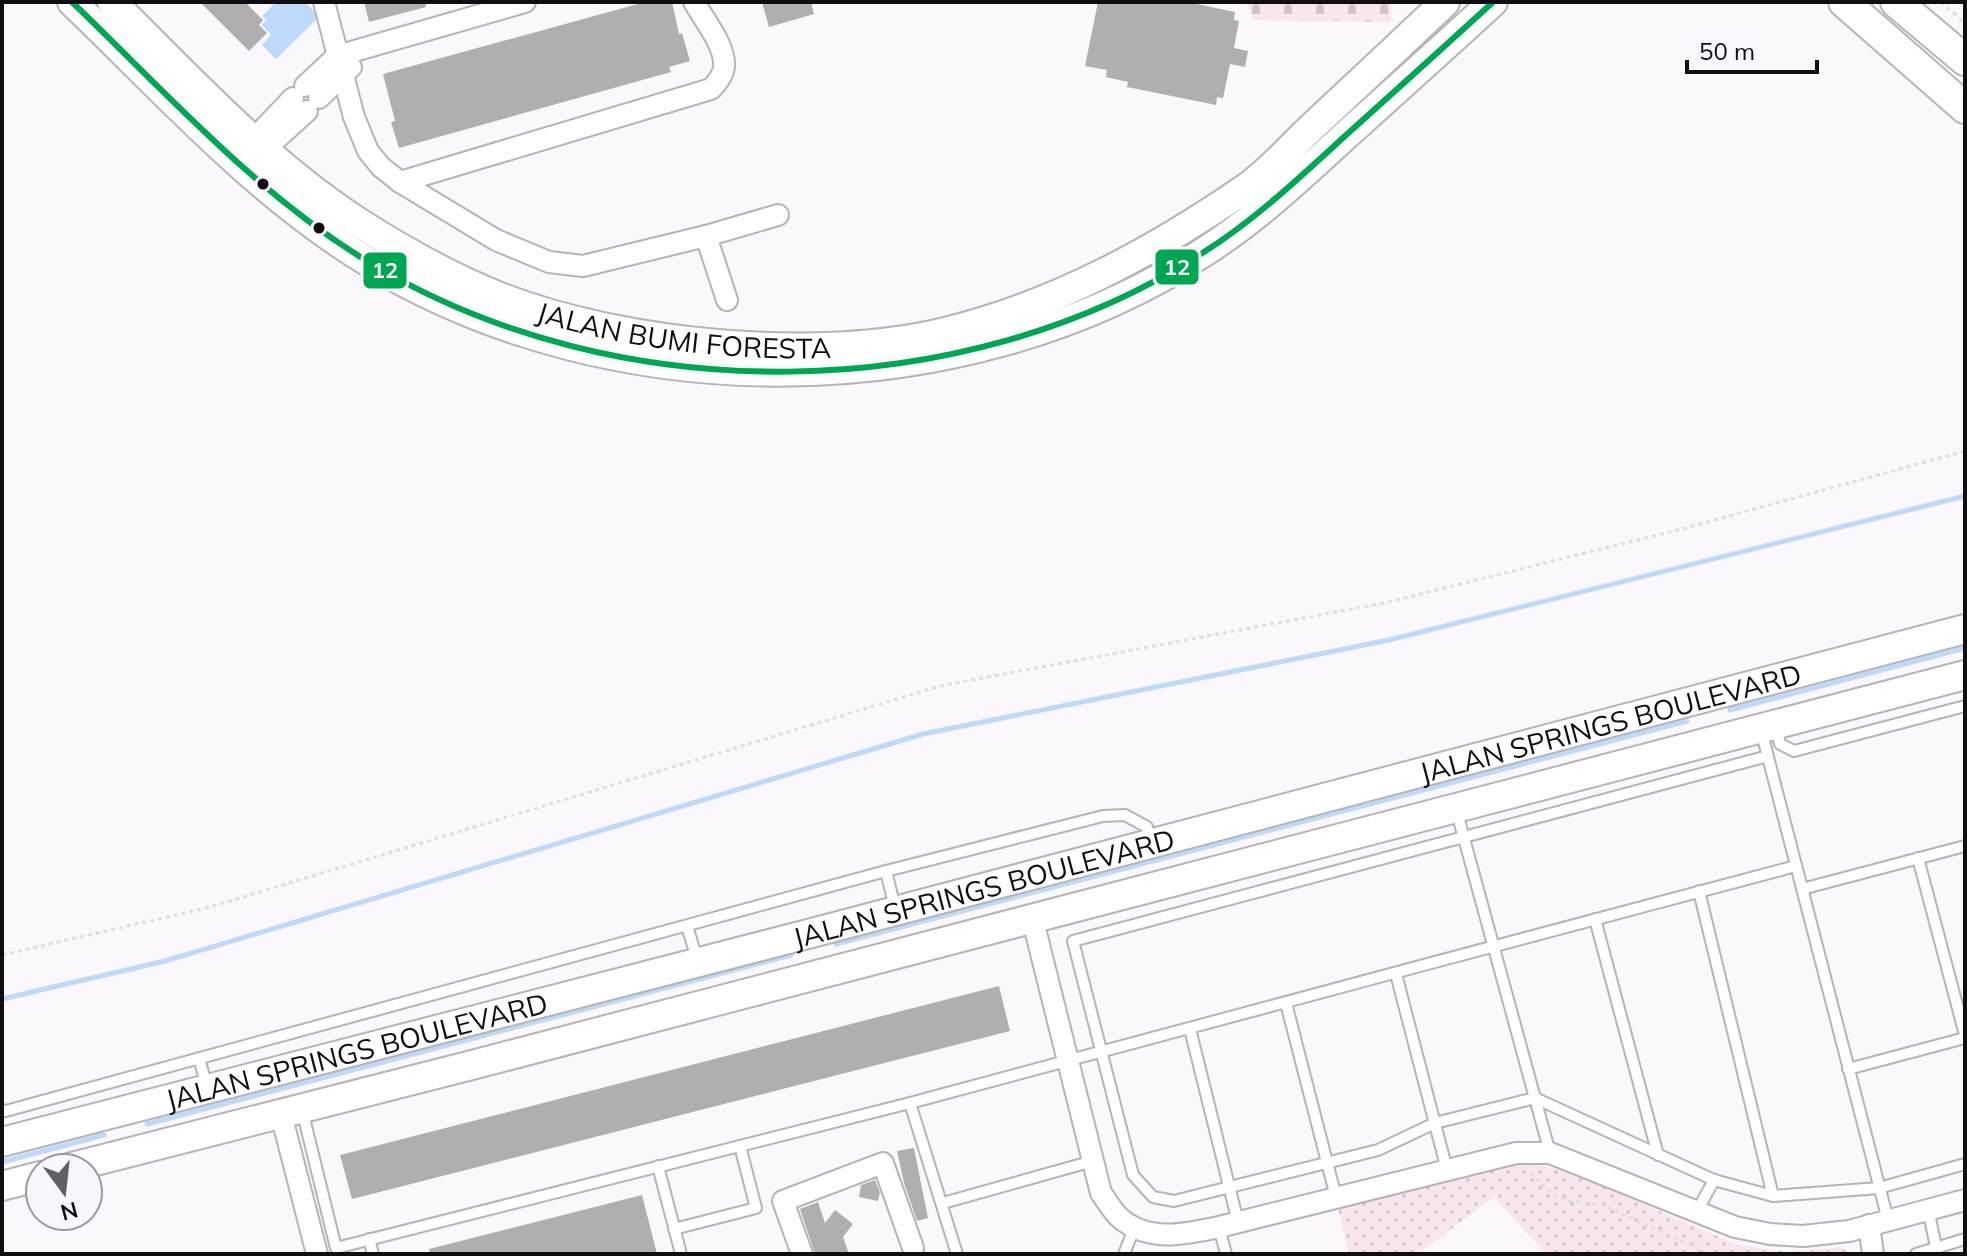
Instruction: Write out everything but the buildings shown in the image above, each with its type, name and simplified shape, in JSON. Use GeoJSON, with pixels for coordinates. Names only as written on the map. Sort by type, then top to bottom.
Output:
{"type":"FeatureCollection","features":[{"type":"Feature","properties":{"kind":"main road","name":"JALAN BUMI FORESTA"},"geometry":{"type":"LineString","coordinates":[[72,2],[254,150],[355,220],[422,259],[500,297],[583,322],[667,339],[767,346],[857,345],[942,332],[1011,313],[1080,286],[1143,255],[1250,185],[1445,2]]}},
{"type":"Feature","properties":{"kind":"main road","name":"JALAN BUMI FORESTA"},"geometry":{"type":"LineString","coordinates":[[112,2],[254,150],[329,236],[373,265],[493,322],[585,351],[663,365],[781,371],[871,368],[957,354],[1017,338],[1151,284],[1205,252],[1267,207],[1493,2]]}},
{"type":"Feature","properties":{"kind":"main road"},"geometry":{"type":"LineString","coordinates":[[1844,2],[1965,108]]}},
{"type":"Feature","properties":{"kind":"main road"},"geometry":{"type":"LineString","coordinates":[[1896,2],[1965,60]]}},
{"type":"Feature","properties":{"kind":"main road"},"geometry":{"type":"LineString","coordinates":[[1316,123],[1336,144]]}},
{"type":"Feature","properties":{"kind":"main road","name":"JALAN SPRINGS BOULEVARD"},"geometry":{"type":"LineString","coordinates":[[2,1142],[808,934],[1149,835],[1965,629]]}},
{"type":"Feature","properties":{"kind":"main road","name":"JALAN SPRINGS BOULEVARD"},"geometry":{"type":"LineString","coordinates":[[104,1158],[1965,675]]}},
{"type":"Feature","properties":{"kind":"main road"},"geometry":{"type":"LineString","coordinates":[[1705,696],[1716,739]]}},
{"type":"Feature","properties":{"kind":"main road"},"geometry":{"type":"LineString","coordinates":[[808,934],[820,973]]}},
{"type":"Feature","properties":{"kind":"main road"},"geometry":{"type":"LineString","coordinates":[[131,1110],[143,1147]]}},
{"type":"Feature","properties":{"kind":"main road"},"geometry":{"type":"LineString","coordinates":[[2,1186],[24,1180]]}},
{"type":"Feature","properties":{"kind":"street"},"geometry":{"type":"LineString","coordinates":[[324,2],[354,117],[368,151],[400,182],[496,240],[557,263],[583,266],[778,215]]}},
{"type":"Feature","properties":{"kind":"street"},"geometry":{"type":"LineString","coordinates":[[254,150],[340,66],[367,49],[525,2]]}},
{"type":"Feature","properties":{"kind":"street"},"geometry":{"type":"LineString","coordinates":[[400,182],[711,89],[724,66],[721,50],[694,2]]}},
{"type":"Feature","properties":{"kind":"street"},"geometry":{"type":"LineString","coordinates":[[706,236],[727,300]]}},
{"type":"Feature","properties":{"kind":"street"},"geometry":{"type":"LineString","coordinates":[[1032,917],[1101,1193],[1120,1218],[1145,1232],[1176,1236],[1229,1225],[1516,1153],[1550,1153],[1735,1227],[1770,1234],[1803,1236],[1878,1223],[1965,1200]]}},
{"type":"Feature","properties":{"kind":"street"},"geometry":{"type":"LineString","coordinates":[[291,1111],[317,1254]]}},
{"type":"Feature","properties":{"kind":"street"},"geometry":{"type":"LineString","coordinates":[[802,1254],[783,1201],[883,1163],[913,1248]]}},
{"type":"Feature","properties":{"kind":"street"},"geometry":{"type":"LineString","coordinates":[[1873,1254],[1878,1223]]}},
{"type":"Feature","properties":{"kind":"lane"},"geometry":{"type":"LineString","coordinates":[[1768,726],[1780,744],[1794,751],[1965,706]]}},
{"type":"Feature","properties":{"kind":"lane"},"geometry":{"type":"LineString","coordinates":[[1768,726],[1768,756],[1879,1188],[1878,1223]]}},
{"type":"Feature","properties":{"kind":"lane"},"geometry":{"type":"LineString","coordinates":[[1768,756],[1073,941],[1133,1175],[1153,1197],[1174,1201],[1378,1150],[1435,1123],[1535,1098],[1714,1180],[1773,1196],[1879,1188],[1965,1164]]}},
{"type":"Feature","properties":{"kind":"lane"},"geometry":{"type":"LineString","coordinates":[[1455,807],[1550,1153]]}},
{"type":"Feature","properties":{"kind":"lane"},"geometry":{"type":"LineString","coordinates":[[2,1112],[886,871],[1103,816],[1125,815],[1149,835]]}},
{"type":"Feature","properties":{"kind":"lane"},"geometry":{"type":"LineString","coordinates":[[1802,889],[1965,846]]}},
{"type":"Feature","properties":{"kind":"lane"},"geometry":{"type":"LineString","coordinates":[[1848,1069],[1965,1036],[1918,858]]}},
{"type":"Feature","properties":{"kind":"lane"},"geometry":{"type":"LineString","coordinates":[[291,1111],[336,1248],[1102,1053],[1493,945],[1796,866]]}},
{"type":"Feature","properties":{"kind":"lane"},"geometry":{"type":"LineString","coordinates":[[886,871],[896,910]]}},
{"type":"Feature","properties":{"kind":"lane"},"geometry":{"type":"LineString","coordinates":[[1699,891],[1773,1196]]}},
{"type":"Feature","properties":{"kind":"lane"},"geometry":{"type":"LineString","coordinates":[[1595,919],[1658,1155]]}},
{"type":"Feature","properties":{"kind":"lane"},"geometry":{"type":"LineString","coordinates":[[687,926],[698,962]]}},
{"type":"Feature","properties":{"kind":"lane"},"geometry":{"type":"LineString","coordinates":[[1396,974],[1447,1170]]}},
{"type":"Feature","properties":{"kind":"lane"},"geometry":{"type":"LineString","coordinates":[[1286,1003],[1336,1197]]}},
{"type":"Feature","properties":{"kind":"lane"},"geometry":{"type":"LineString","coordinates":[[1190,1029],[1229,1188],[1226,1254]]}},
{"type":"Feature","properties":{"kind":"lane"},"geometry":{"type":"LineString","coordinates":[[199,1058],[207,1088]]}},
{"type":"Feature","properties":{"kind":"lane"},"geometry":{"type":"LineString","coordinates":[[90,1089],[98,1118]]}},
{"type":"Feature","properties":{"kind":"lane"},"geometry":{"type":"LineString","coordinates":[[910,1103],[957,1254]]}},
{"type":"Feature","properties":{"kind":"lane"},"geometry":{"type":"LineString","coordinates":[[674,1229],[756,1208],[740,1146]]}},
{"type":"Feature","properties":{"kind":"lane"},"geometry":{"type":"LineString","coordinates":[[943,1203],[1093,1161]]}},
{"type":"Feature","properties":{"kind":"lane"},"geometry":{"type":"LineString","coordinates":[[658,1166],[681,1254]]}},
{"type":"Feature","properties":{"kind":"lane"},"geometry":{"type":"LineString","coordinates":[[1697,1211],[1714,1180]]}},
{"type":"Feature","properties":{"kind":"lane"},"geometry":{"type":"LineString","coordinates":[[1928,1209],[1936,1247]]}},
{"type":"Feature","properties":{"kind":"lane"},"geometry":{"type":"LineString","coordinates":[[1124,1254],[1135,1226]]}},
{"type":"Feature","properties":{"kind":"lane"},"geometry":{"type":"LineString","coordinates":[[369,1239],[373,1254]]}},
{"type":"Feature","properties":{"kind":"lane"},"geometry":{"type":"LineString","coordinates":[[1916,1254],[1965,1239]]}},
{"type":"Feature","properties":{"kind":"path"},"geometry":{"type":"LineString","coordinates":[[1941,2],[1965,23]]}},
{"type":"Feature","properties":{"kind":"path"},"geometry":{"type":"LineString","coordinates":[[2,955],[210,907],[928,689],[1384,603],[1682,529],[1965,451]]}},
{"type":"Feature","properties":{"kind":"path"},"geometry":{"type":"LineString","coordinates":[[1516,1153],[1531,1174],[1551,1193],[1569,1201],[1605,1206],[1710,1254]]}},
{"type":"Feature","properties":{"kind":"green space"},"geometry":{"type":"Polygon","coordinates":[[[1246,2],[1391,2],[1391,22],[1254,20],[1246,2]]]}},
{"type":"Feature","properties":{"kind":"green space"},"geometry":{"type":"Polygon","coordinates":[[[1509,1164],[1542,1165],[1590,1181],[1738,1245],[1790,1252],[1841,1247],[1854,1254],[1546,1254],[1494,1197],[1418,1254],[1349,1254],[1338,1209],[1509,1164]]]}},
{"type":"Feature","properties":{"kind":"water"},"geometry":{"type":"Polygon","coordinates":[[[276,2],[305,2],[319,17],[276,59],[262,45],[271,35],[262,25],[266,20],[262,16],[276,2]]]}},
{"type":"Feature","properties":{"kind":"waterway"},"geometry":{"type":"LineString","coordinates":[[2,999],[165,961],[923,734],[1389,640],[1965,496]]}},
{"type":"Feature","properties":{"kind":"waterway"},"geometry":{"type":"LineString","coordinates":[[1730,710],[1965,648]]}},
{"type":"Feature","properties":{"kind":"waterway"},"geometry":{"type":"LineString","coordinates":[[836,944],[1687,721]]}},
{"type":"Feature","properties":{"kind":"waterway"},"geometry":{"type":"LineString","coordinates":[[147,1124],[791,955]]}},
{"type":"Feature","properties":{"kind":"waterway"},"geometry":{"type":"LineString","coordinates":[[2,1162],[104,1135]]}},
{"type":"Feature","properties":{"kind":"transit line","name":"12"},"geometry":{"type":"LineString","coordinates":[[72,2],[252,175],[330,237],[372,264],[468,312],[572,346],[680,366],[790,372],[900,363],[1007,340],[1109,303],[1204,252],[1260,212],[1493,2]]}}]}
